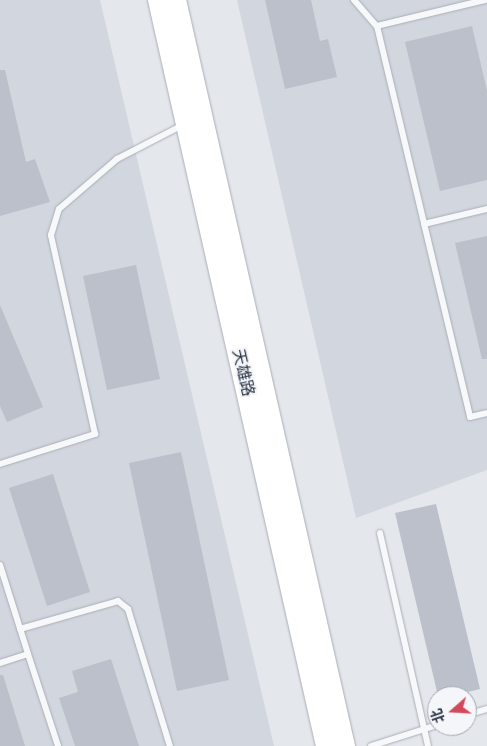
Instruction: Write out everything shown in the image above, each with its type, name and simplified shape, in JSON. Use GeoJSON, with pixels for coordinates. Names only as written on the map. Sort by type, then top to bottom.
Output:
{"type":"FeatureCollection","features":[{"type":"Feature","properties":{"kind":"main road","name":"天雄路"},"geometry":{"type":"LineString","coordinates":[[158,0],[326,746]]}},
{"type":"Feature","properties":{"kind":"main road","name":"天雄路"},"geometry":{"type":"LineString","coordinates":[[176,0],[344,746]]}},
{"type":"Feature","properties":{"kind":"lane"},"geometry":{"type":"LineString","coordinates":[[354,0],[377,26],[470,417],[487,413]]}},
{"type":"Feature","properties":{"kind":"lane"},"geometry":{"type":"LineString","coordinates":[[377,26],[485,0]]}},
{"type":"Feature","properties":{"kind":"lane"},"geometry":{"type":"LineString","coordinates":[[0,464],[95,434],[51,235],[60,209],[117,159],[186,124]]}},
{"type":"Feature","properties":{"kind":"lane"},"geometry":{"type":"LineString","coordinates":[[424,224],[487,209]]}},
{"type":"Feature","properties":{"kind":"lane"},"geometry":{"type":"LineString","coordinates":[[380,533],[428,746]]}},
{"type":"Feature","properties":{"kind":"lane"},"geometry":{"type":"LineString","coordinates":[[0,565],[58,746]]}},
{"type":"Feature","properties":{"kind":"lane"},"geometry":{"type":"LineString","coordinates":[[20,629],[118,601],[128,610],[170,746]]}},
{"type":"Feature","properties":{"kind":"lane"},"geometry":{"type":"LineString","coordinates":[[0,663],[28,654]]}},
{"type":"Feature","properties":{"kind":"lane"},"geometry":{"type":"LineString","coordinates":[[371,746],[427,728]]}},
{"type":"Feature","properties":{"kind":"shaded area"},"geometry":{"type":"Polygon","coordinates":[[[0,0],[100,0],[274,746],[0,746],[0,0]]]}},
{"type":"Feature","properties":{"kind":"shaded area"},"geometry":{"type":"Polygon","coordinates":[[[237,0],[487,0],[487,470],[356,518],[237,0]]]}},
{"type":"Feature","properties":{"kind":"building"},"geometry":{"type":"Polygon","coordinates":[[[265,0],[311,0],[320,41],[328,39],[337,77],[285,89],[265,0]]]}},
{"type":"Feature","properties":{"kind":"building"},"geometry":{"type":"Polygon","coordinates":[[[472,26],[487,91],[487,180],[440,191],[405,42],[472,26]]]}},
{"type":"Feature","properties":{"kind":"building"},"geometry":{"type":"Polygon","coordinates":[[[0,70],[5,70],[26,162],[35,159],[50,202],[0,216],[0,70]]]}},
{"type":"Feature","properties":{"kind":"building"},"geometry":{"type":"Polygon","coordinates":[[[487,236],[487,359],[482,359],[455,243],[487,236]]]}},
{"type":"Feature","properties":{"kind":"building"},"geometry":{"type":"Polygon","coordinates":[[[136,265],[160,379],[107,390],[83,276],[136,265]]]}},
{"type":"Feature","properties":{"kind":"building"},"geometry":{"type":"Polygon","coordinates":[[[0,305],[43,407],[7,422],[0,406],[0,305]]]}},
{"type":"Feature","properties":{"kind":"building"},"geometry":{"type":"Polygon","coordinates":[[[181,452],[229,680],[177,691],[129,463],[181,452]]]}},
{"type":"Feature","properties":{"kind":"building"},"geometry":{"type":"Polygon","coordinates":[[[53,474],[90,592],[47,606],[9,488],[53,474]]]}},
{"type":"Feature","properties":{"kind":"building"},"geometry":{"type":"Polygon","coordinates":[[[436,504],[480,689],[477,690],[477,686],[436,686],[395,513],[436,504]]]}},
{"type":"Feature","properties":{"kind":"building"},"geometry":{"type":"Polygon","coordinates":[[[111,659],[139,746],[75,746],[59,698],[78,692],[72,671],[111,659]]]}},
{"type":"Feature","properties":{"kind":"building"},"geometry":{"type":"Polygon","coordinates":[[[0,675],[3,675],[25,746],[0,746],[0,675]]]}}]}
